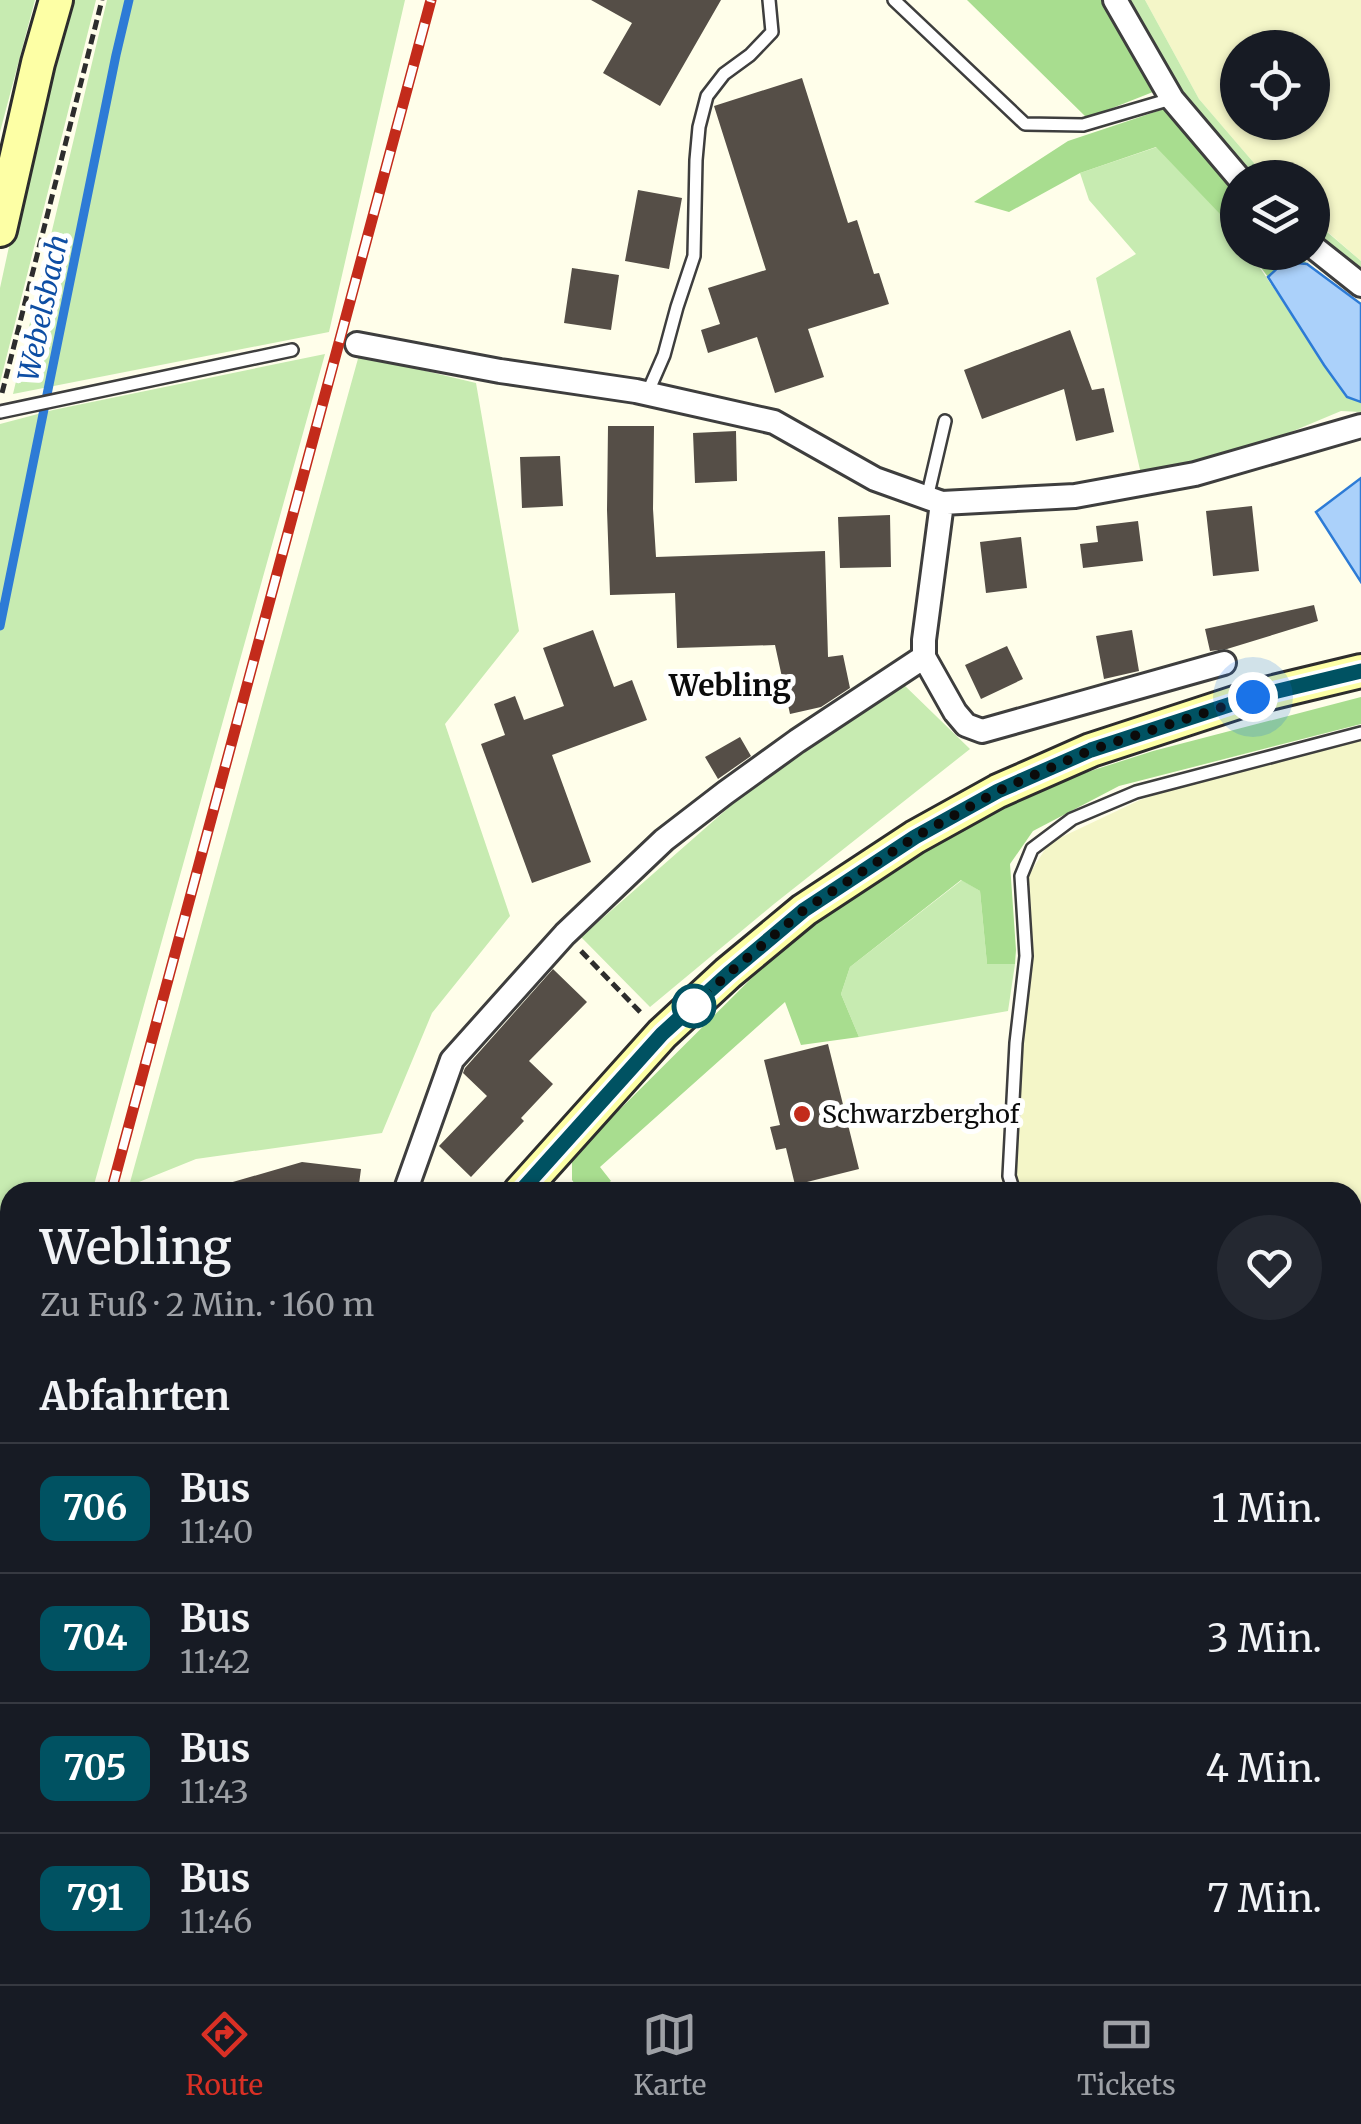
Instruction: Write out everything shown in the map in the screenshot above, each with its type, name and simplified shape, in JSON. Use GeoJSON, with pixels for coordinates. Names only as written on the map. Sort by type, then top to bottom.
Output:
{"type":"FeatureCollection","features":[{"type":"Feature","properties":{"kind":"main road"},"geometry":{"type":"LineString","coordinates":[[0,230],[56,0]]}},
{"type":"Feature","properties":{"kind":"main road"},"geometry":{"type":"LineString","coordinates":[[529,1182],[662,1034],[728,974],[804,910],[915,837],[998,791],[1091,750],[1253,697],[1361,672]]}},
{"type":"Feature","properties":{"kind":"street"},"geometry":{"type":"LineString","coordinates":[[1115,0],[1172,99],[1224,160]]}},
{"type":"Feature","properties":{"kind":"street"},"geometry":{"type":"LineString","coordinates":[[1330,260],[1361,285]]}},
{"type":"Feature","properties":{"kind":"street"},"geometry":{"type":"LineString","coordinates":[[357,344],[647,394],[774,422],[876,479],[935,500],[1076,496],[1195,474],[1361,426]]}},
{"type":"Feature","properties":{"kind":"street"},"geometry":{"type":"LineString","coordinates":[[935,500],[924,657],[966,725],[982,732],[1224,663]]}},
{"type":"Feature","properties":{"kind":"street"},"geometry":{"type":"LineString","coordinates":[[409,1182],[452,1060],[565,934],[664,840],[710,804],[924,657]]}},
{"type":"Feature","properties":{"kind":"lane"},"geometry":{"type":"LineString","coordinates":[[647,394],[664,355],[694,256],[696,160],[706,96],[724,74],[772,32],[769,0]]}},
{"type":"Feature","properties":{"kind":"lane"},"geometry":{"type":"LineString","coordinates":[[894,0],[1025,124],[1083,125],[1172,99]]}},
{"type":"Feature","properties":{"kind":"lane"},"geometry":{"type":"LineString","coordinates":[[0,412],[292,350]]}},
{"type":"Feature","properties":{"kind":"lane"},"geometry":{"type":"LineString","coordinates":[[935,500],[944,421]]}},
{"type":"Feature","properties":{"kind":"lane"},"geometry":{"type":"LineString","coordinates":[[1011,1182],[1016,1043],[1026,956],[1021,876],[1032,849],[1072,819],[1136,792],[1361,733]]}},
{"type":"Feature","properties":{"kind":"path"},"geometry":{"type":"LineString","coordinates":[[0,401],[102,0]]}},
{"type":"Feature","properties":{"kind":"path"},"geometry":{"type":"LineString","coordinates":[[565,934],[662,1034]]}},
{"type":"Feature","properties":{"kind":"green space"},"geometry":{"type":"Polygon","coordinates":[[[0,0],[35,0],[0,132],[0,0]]]}},
{"type":"Feature","properties":{"kind":"green space"},"geometry":{"type":"Polygon","coordinates":[[[69,0],[96,0],[0,383],[0,288],[69,0]]]}},
{"type":"Feature","properties":{"kind":"green space"},"geometry":{"type":"Polygon","coordinates":[[[107,0],[405,0],[329,332],[13,394],[107,0]]]}},
{"type":"Feature","properties":{"kind":"green space"},"geometry":{"type":"Polygon","coordinates":[[[967,0],[1104,0],[1153,92],[1087,118],[967,0]]]}},
{"type":"Feature","properties":{"kind":"green space"},"geometry":{"type":"Polygon","coordinates":[[[1130,0],[1145,0],[1199,99],[1220,123],[1220,140],[1234,140],[1251,160],[1233,160],[1219,146],[1168,75],[1130,0]]]}},
{"type":"Feature","properties":{"kind":"green space"},"geometry":{"type":"Polygon","coordinates":[[[1145,0],[1361,0],[1361,261],[1330,234],[1330,160],[1251,160],[1234,140],[1330,140],[1330,30],[1220,30],[1220,123],[1199,99],[1145,0]]]}},
{"type":"Feature","properties":{"kind":"green space"},"geometry":{"type":"Polygon","coordinates":[[[1167,108],[1220,166],[1220,214],[1156,147],[1080,173],[1009,212],[974,202],[1068,141],[1167,108]]]}},
{"type":"Feature","properties":{"kind":"green space"},"geometry":{"type":"Polygon","coordinates":[[[1157,147],[1220,213],[1220,270],[1261,270],[1347,397],[1361,402],[1361,412],[1341,411],[1260,445],[1141,474],[1096,278],[1136,254],[1089,200],[1080,173],[1157,147]]]}},
{"type":"Feature","properties":{"kind":"green space"},"geometry":{"type":"Polygon","coordinates":[[[1330,234],[1361,261],[1361,272],[1330,246],[1330,234]]]}},
{"type":"Feature","properties":{"kind":"green space"},"geometry":{"type":"Polygon","coordinates":[[[325,354],[95,1182],[0,1182],[0,424],[325,354]]]}},
{"type":"Feature","properties":{"kind":"green space"},"geometry":{"type":"Polygon","coordinates":[[[359,355],[476,383],[519,631],[445,724],[510,916],[432,1013],[382,1133],[196,1159],[130,1182],[359,355]]]}},
{"type":"Feature","properties":{"kind":"green space"},"geometry":{"type":"Polygon","coordinates":[[[901,682],[970,749],[650,1007],[581,937],[751,788],[901,682]]]}},
{"type":"Feature","properties":{"kind":"green space"},"geometry":{"type":"Polygon","coordinates":[[[1361,697],[1361,724],[1119,786],[1033,831],[1010,864],[1015,964],[987,964],[980,891],[961,880],[850,967],[841,994],[859,1037],[801,1045],[785,1002],[600,1167],[611,1181],[572,1180],[572,1157],[802,928],[927,848],[1050,784],[1153,751],[1361,697]]]}},
{"type":"Feature","properties":{"kind":"green space"},"geometry":{"type":"Polygon","coordinates":[[[1361,740],[1361,1182],[1018,1182],[1015,1125],[1029,947],[1027,878],[1049,843],[1140,800],[1200,780],[1361,740]]]}},
{"type":"Feature","properties":{"kind":"green space"},"geometry":{"type":"Polygon","coordinates":[[[962,880],[980,891],[987,964],[1015,964],[1008,1011],[859,1037],[841,994],[850,967],[962,880]]]}},
{"type":"Feature","properties":{"kind":"water"},"geometry":{"type":"Polygon","coordinates":[[[1275,270],[1315,270],[1361,304],[1361,402],[1347,397],[1268,277],[1275,270]]]}},
{"type":"Feature","properties":{"kind":"water"},"geometry":{"type":"Polygon","coordinates":[[[1361,478],[1361,582],[1316,512],[1361,478]]]}},
{"type":"Feature","properties":{"kind":"building"},"geometry":{"type":"Polygon","coordinates":[[[591,0],[721,0],[660,106],[603,73],[632,23],[591,0]]]}},
{"type":"Feature","properties":{"kind":"building"},"geometry":{"type":"Polygon","coordinates":[[[802,78],[848,223],[857,220],[874,274],[879,273],[889,304],[808,329],[824,377],[775,393],[757,337],[708,353],[701,330],[720,324],[708,288],[766,270],[714,106],[802,78]]]}},
{"type":"Feature","properties":{"kind":"building"},"geometry":{"type":"Polygon","coordinates":[[[638,190],[682,198],[669,269],[625,261],[638,190]]]}},
{"type":"Feature","properties":{"kind":"building"},"geometry":{"type":"Polygon","coordinates":[[[572,268],[619,275],[611,330],[564,323],[572,268]]]}},
{"type":"Feature","properties":{"kind":"building"},"geometry":{"type":"Polygon","coordinates":[[[1070,330],[1092,390],[1104,388],[1114,432],[1076,441],[1064,389],[982,419],[964,370],[1070,330]]]}},
{"type":"Feature","properties":{"kind":"building"},"geometry":{"type":"Polygon","coordinates":[[[608,426],[654,426],[656,557],[825,551],[828,657],[843,655],[850,688],[821,707],[790,714],[775,645],[677,648],[675,593],[610,595],[608,426]]]}},
{"type":"Feature","properties":{"kind":"building"},"geometry":{"type":"Polygon","coordinates":[[[736,431],[737,481],[695,483],[693,433],[736,431]]]}},
{"type":"Feature","properties":{"kind":"building"},"geometry":{"type":"Polygon","coordinates":[[[560,456],[563,506],[522,508],[520,457],[560,456]]]}},
{"type":"Feature","properties":{"kind":"building"},"geometry":{"type":"Polygon","coordinates":[[[1252,506],[1259,571],[1213,576],[1206,511],[1252,506]]]}},
{"type":"Feature","properties":{"kind":"building"},"geometry":{"type":"Polygon","coordinates":[[[890,515],[891,567],[840,568],[838,517],[890,515]]]}},
{"type":"Feature","properties":{"kind":"building"},"geometry":{"type":"Polygon","coordinates":[[[1138,521],[1143,561],[1083,568],[1080,544],[1098,542],[1096,526],[1138,521]]]}},
{"type":"Feature","properties":{"kind":"building"},"geometry":{"type":"Polygon","coordinates":[[[1021,537],[1027,588],[986,593],[980,542],[1021,537]]]}},
{"type":"Feature","properties":{"kind":"building"},"geometry":{"type":"Polygon","coordinates":[[[1314,605],[1318,621],[1210,651],[1205,629],[1314,605]]]}},
{"type":"Feature","properties":{"kind":"building"},"geometry":{"type":"Polygon","coordinates":[[[593,630],[614,687],[632,680],[647,720],[552,755],[591,862],[532,883],[481,744],[505,735],[494,704],[515,696],[524,720],[564,706],[543,648],[593,630]]]}},
{"type":"Feature","properties":{"kind":"building"},"geometry":{"type":"Polygon","coordinates":[[[1132,630],[1139,671],[1104,679],[1096,636],[1132,630]]]}},
{"type":"Feature","properties":{"kind":"building"},"geometry":{"type":"Polygon","coordinates":[[[1007,646],[1023,679],[981,699],[965,665],[1007,646]]]}},
{"type":"Feature","properties":{"kind":"building"},"geometry":{"type":"Polygon","coordinates":[[[740,737],[751,756],[718,779],[705,757],[740,737]]]}},
{"type":"Feature","properties":{"kind":"building"},"geometry":{"type":"Polygon","coordinates":[[[553,969],[587,1002],[529,1061],[553,1084],[471,1177],[439,1146],[487,1096],[463,1073],[553,969]]]}},
{"type":"Feature","properties":{"kind":"building"},"geometry":{"type":"Polygon","coordinates":[[[828,1044],[859,1169],[794,1182],[786,1148],[776,1150],[770,1127],[780,1125],[764,1060],[828,1044]]]}},
{"type":"Feature","properties":{"kind":"building"},"geometry":{"type":"Polygon","coordinates":[[[302,1162],[361,1169],[359,1182],[233,1182],[302,1162]]]}},
{"type":"Feature","properties":{"kind":"waterway","name":"Webelsbach"},"geometry":{"type":"LineString","coordinates":[[0,626],[129,0]]}},
{"type":"Feature","properties":{"kind":"railway"},"geometry":{"type":"LineString","coordinates":[[114,1182],[431,0]]}},
{"type":"Feature","properties":{"kind":"bus line","name":"706"},"geometry":{"type":"LineString","coordinates":[[529,1182],[662,1034],[728,974],[804,910],[915,837],[998,791],[1091,750],[1253,697],[1361,671]]}},
{"type":"Feature","properties":{"kind":"place","name":"Schwarzberghof"},"geometry":{"type":"Point","coordinates":[802,1114]}},
{"type":"Feature","properties":{"kind":"district","name":"Webling"},"geometry":{"type":"Point","coordinates":[730,685]}},
{"type":"Feature","properties":{"kind":"route"},"geometry":{"type":"LineString","coordinates":[[694,1006],[804,910],[915,837],[998,791],[1091,750],[1253,697]]}}]}
